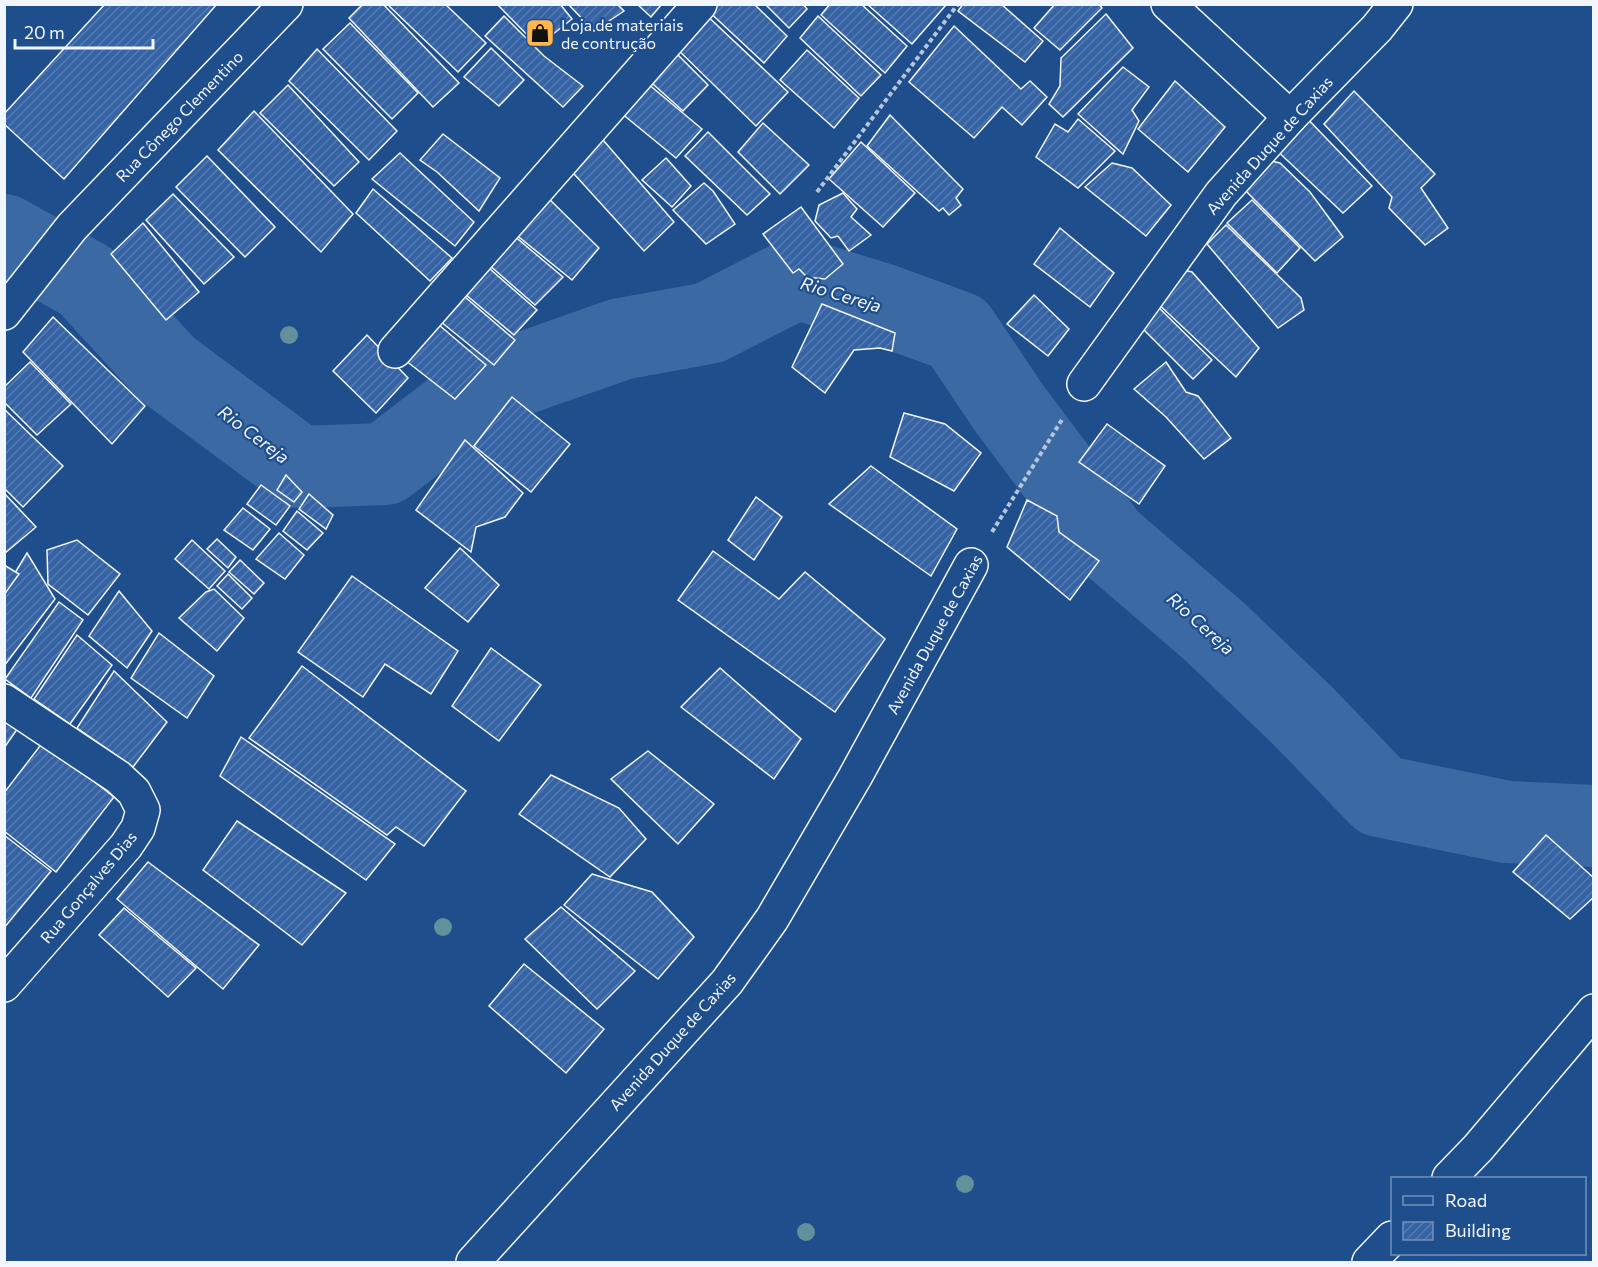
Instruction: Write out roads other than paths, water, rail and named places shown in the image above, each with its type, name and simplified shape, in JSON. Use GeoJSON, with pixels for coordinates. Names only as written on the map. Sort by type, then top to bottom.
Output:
{"type":"FeatureCollection","features":[{"type":"Feature","properties":{"kind":"street","name":"Rua Cônego Clementino"},"geometry":{"type":"LineString","coordinates":[[6,311],[72,227],[286,4]]}},
{"type":"Feature","properties":{"kind":"street"},"geometry":{"type":"LineString","coordinates":[[395,351],[700,4]]}},
{"type":"Feature","properties":{"kind":"street"},"geometry":{"type":"LineString","coordinates":[[1168,4],[1290,117]]}},
{"type":"Feature","properties":{"kind":"street","name":"Avenida Duque de Caxias"},"geometry":{"type":"LineString","coordinates":[[1084,384],[1221,194],[1290,117],[1377,28],[1396,4]]}},
{"type":"Feature","properties":{"kind":"street","name":"Avenida Duque de Caxias"},"geometry":{"type":"LineString","coordinates":[[473,1263],[727,982],[772,919],[855,777],[971,565]]}},
{"type":"Feature","properties":{"kind":"street","name":"Rua Gonçalves Dias"},"geometry":{"type":"LineString","coordinates":[[4,701],[118,777],[134,792],[143,810],[138,828],[126,846],[4,985]]}},
{"type":"Feature","properties":{"kind":"street"},"geometry":{"type":"LineString","coordinates":[[1451,1177],[1593,1011]]}},
{"type":"Feature","properties":{"kind":"street"},"geometry":{"type":"LineString","coordinates":[[1369,1263],[1391,1239]]}},
{"type":"Feature","properties":{"kind":"waterway","name":"Rio Cereja"},"geometry":{"type":"LineString","coordinates":[[4,235],[86,281],[167,369],[299,467],[385,464],[487,386],[621,339],[709,323],[797,278],[884,305],[958,332],[1009,408],[1108,540],[1215,632],[1303,716],[1380,796],[1507,822],[1594,826]]}},
{"type":"Feature","properties":{"kind":"place","name":"Loja de materiais de contrução"},"geometry":{"type":"Point","coordinates":[540,33]}}]}
